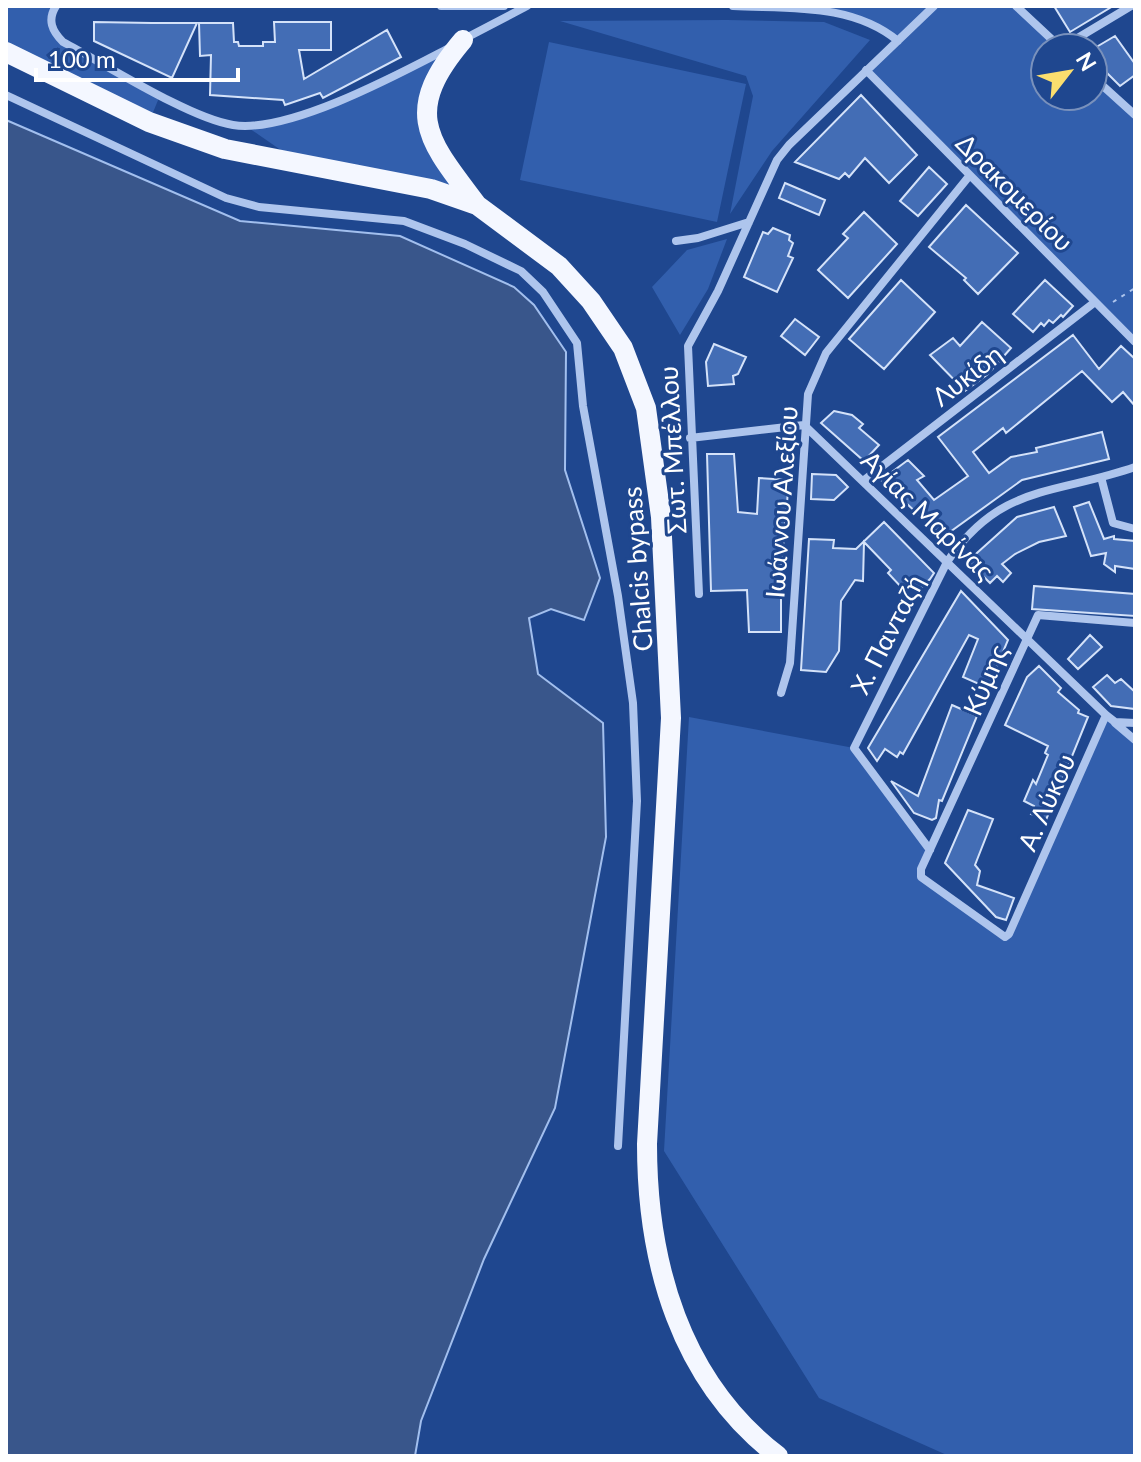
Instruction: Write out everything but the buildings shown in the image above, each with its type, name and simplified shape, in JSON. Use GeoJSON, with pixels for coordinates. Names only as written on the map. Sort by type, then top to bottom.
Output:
{"type":"FeatureCollection","features":[{"type":"Feature","properties":{"kind":"main road"},"geometry":{"type":"LineString","coordinates":[[463,40],[432,81],[428,124],[433,145],[477,205]]}},
{"type":"Feature","properties":{"kind":"main road","name":"Chalcis bypass"},"geometry":{"type":"LineString","coordinates":[[6,52],[149,122],[225,149],[431,189],[477,205],[541,250],[591,301],[623,348],[646,408],[661,517],[671,718],[647,1144],[650,1212],[666,1293],[687,1344],[722,1399],[756,1438],[778,1456]]}},
{"type":"Feature","properties":{"kind":"street"},"geometry":{"type":"LineString","coordinates":[[56,6],[50,18],[52,28],[63,42],[215,120],[246,126],[294,118],[463,40],[527,6]]}},
{"type":"Feature","properties":{"kind":"street"},"geometry":{"type":"LineString","coordinates":[[441,6],[504,6]]}},
{"type":"Feature","properties":{"kind":"street"},"geometry":{"type":"LineString","coordinates":[[733,6],[843,14],[870,22],[898,41]]}},
{"type":"Feature","properties":{"kind":"street","name":"Σωτ. Μπέλλου"},"geometry":{"type":"LineString","coordinates":[[699,594],[688,346],[771,171],[789,145],[934,6]]}},
{"type":"Feature","properties":{"kind":"street"},"geometry":{"type":"LineString","coordinates":[[1016,6],[1044,32]]}},
{"type":"Feature","properties":{"kind":"street"},"geometry":{"type":"LineString","coordinates":[[1088,32],[1131,6]]}},
{"type":"Feature","properties":{"kind":"street","name":"Δρακομερίου"},"geometry":{"type":"LineString","coordinates":[[866,70],[1135,342]]}},
{"type":"Feature","properties":{"kind":"street"},"geometry":{"type":"LineString","coordinates":[[1109,91],[1135,115]]}},
{"type":"Feature","properties":{"kind":"street"},"geometry":{"type":"LineString","coordinates":[[6,95],[226,198],[259,207],[404,221],[465,244],[521,271],[543,292],[577,343],[583,406],[618,596],[633,717],[637,801],[618,1146]]}},
{"type":"Feature","properties":{"kind":"street","name":"Ιωάννου Αλεξίου"},"geometry":{"type":"LineString","coordinates":[[781,693],[790,663],[808,394],[826,353],[970,175]]}},
{"type":"Feature","properties":{"kind":"street"},"geometry":{"type":"LineString","coordinates":[[676,241],[698,238],[749,222]]}},
{"type":"Feature","properties":{"kind":"street","name":"Λυκίδη"},"geometry":{"type":"LineString","coordinates":[[863,481],[1098,305]]}},
{"type":"Feature","properties":{"kind":"street"},"geometry":{"type":"LineString","coordinates":[[690,438],[804,425]]}},
{"type":"Feature","properties":{"kind":"street","name":"Αγίας Μαρίνας"},"geometry":{"type":"LineString","coordinates":[[804,425],[1106,715]]}},
{"type":"Feature","properties":{"kind":"street","name":"Χ. Πανταζή"},"geometry":{"type":"LineString","coordinates":[[930,850],[854,748],[947,562],[960,543],[982,522],[1018,497],[1135,467]]}},
{"type":"Feature","properties":{"kind":"street"},"geometry":{"type":"LineString","coordinates":[[1101,477],[1113,523],[1135,529]]}},
{"type":"Feature","properties":{"kind":"street","name":"Κύμης"},"geometry":{"type":"LineString","coordinates":[[930,850],[1025,637],[1038,615],[1135,623]]}},
{"type":"Feature","properties":{"kind":"street"},"geometry":{"type":"LineString","coordinates":[[1106,715],[1135,740]]}},
{"type":"Feature","properties":{"kind":"street","name":"Α. Λύκου"},"geometry":{"type":"LineString","coordinates":[[930,850],[921,877],[1005,937],[1009,934],[1106,715]]}},
{"type":"Feature","properties":{"kind":"street"},"geometry":{"type":"LineString","coordinates":[[1115,722],[1135,723]]}},
{"type":"Feature","properties":{"kind":"path"},"geometry":{"type":"LineString","coordinates":[[1098,305],[1135,288]]}},
{"type":"Feature","properties":{"kind":"shaded area"},"geometry":{"type":"Polygon","coordinates":[[[6,6],[56,6],[52,11],[57,36],[161,93],[149,122],[6,52],[6,6]]]}},
{"type":"Feature","properties":{"kind":"shaded area"},"geometry":{"type":"Polygon","coordinates":[[[733,6],[1016,6],[1044,32],[1029,32],[1029,112],[1109,112],[1109,91],[1135,115],[1135,342],[866,70],[898,41],[862,18],[733,6]]]}},
{"type":"Feature","properties":{"kind":"shaded area"},"geometry":{"type":"Polygon","coordinates":[[[560,21],[824,22],[870,40],[772,151],[730,214],[753,96],[746,76],[560,21]]]}},
{"type":"Feature","properties":{"kind":"shaded area"},"geometry":{"type":"Polygon","coordinates":[[[463,40],[427,102],[452,196],[298,162],[246,126],[294,118],[463,40]]]}},
{"type":"Feature","properties":{"kind":"shaded area"},"geometry":{"type":"Polygon","coordinates":[[[549,42],[746,84],[717,222],[520,180],[549,42]]]}},
{"type":"Feature","properties":{"kind":"shaded area"},"geometry":{"type":"Polygon","coordinates":[[[6,120],[240,221],[400,236],[514,287],[534,305],[566,352],[565,470],[600,578],[584,620],[551,609],[529,618],[538,674],[603,723],[606,837],[555,1108],[484,1259],[421,1421],[415,1456],[6,1456],[6,120]]]}},
{"type":"Feature","properties":{"kind":"shaded area"},"geometry":{"type":"Polygon","coordinates":[[[727,239],[708,289],[680,335],[652,287],[687,250],[727,239]]]}},
{"type":"Feature","properties":{"kind":"shaded area"},"geometry":{"type":"Polygon","coordinates":[[[1106,715],[1135,740],[1135,1456],[949,1456],[819,1398],[664,1151],[689,717],[854,748],[930,850],[921,877],[1005,937],[1106,715]]]}}]}
